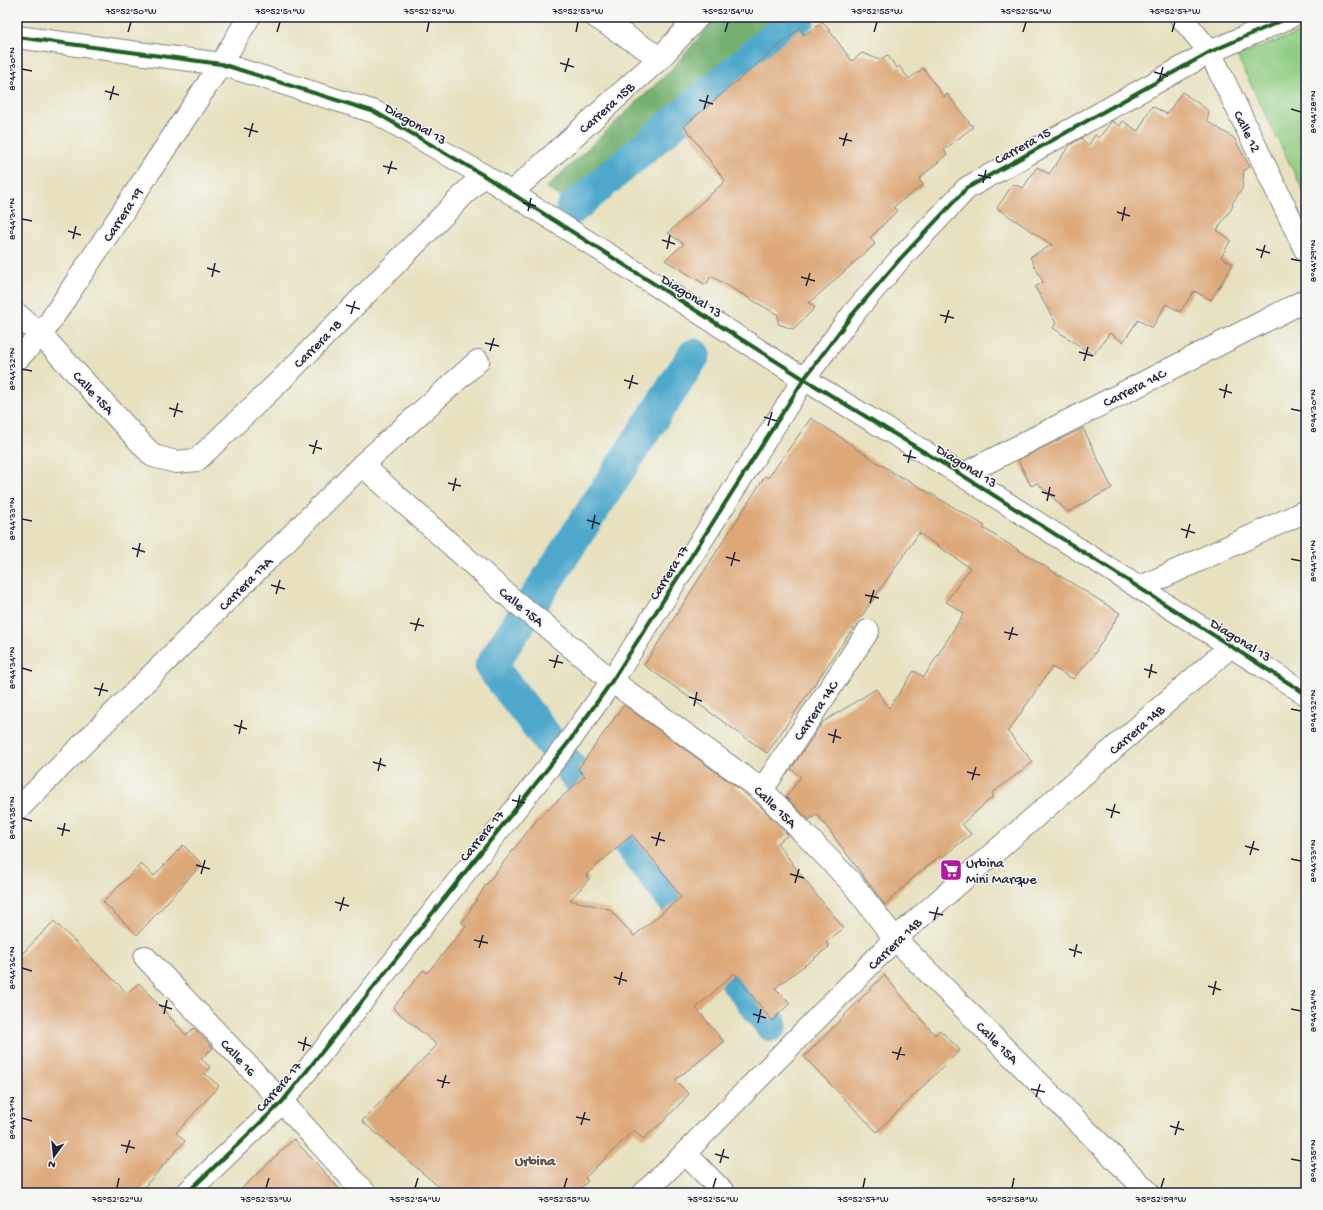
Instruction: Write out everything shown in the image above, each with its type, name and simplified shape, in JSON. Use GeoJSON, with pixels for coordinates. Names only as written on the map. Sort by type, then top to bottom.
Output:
{"type":"FeatureCollection","features":[{"type":"Feature","properties":{"kind":"street","name":"Carrera 19"},"geometry":{"type":"LineString","coordinates":[[17,359],[41,335],[221,64],[249,17]]}},
{"type":"Feature","properties":{"kind":"street"},"geometry":{"type":"LineString","coordinates":[[596,17],[660,58]]}},
{"type":"Feature","properties":{"kind":"street","name":"Carrera 15B"},"geometry":{"type":"LineString","coordinates":[[510,193],[660,58],[698,17]]}},
{"type":"Feature","properties":{"kind":"street","name":"Calle 12"},"geometry":{"type":"LineString","coordinates":[[1182,17],[1210,52],[1306,251]]}},
{"type":"Feature","properties":{"kind":"street","name":"Carrera 15"},"geometry":{"type":"LineString","coordinates":[[804,379],[856,309],[900,259],[967,188],[1210,52],[1290,17]]}},
{"type":"Feature","properties":{"kind":"street","name":"Diagonal 13"},"geometry":{"type":"LineString","coordinates":[[17,37],[221,64],[375,112],[483,175],[804,379],[962,475],[1306,694]]}},
{"type":"Feature","properties":{"kind":"street","name":"Carrera 18"},"geometry":{"type":"LineString","coordinates":[[176,462],[197,460],[281,380],[483,175]]}},
{"type":"Feature","properties":{"kind":"street","name":"Carrera 14C"},"geometry":{"type":"LineString","coordinates":[[962,475],[1306,300]]}},
{"type":"Feature","properties":{"kind":"street","name":"Calle 15A"},"geometry":{"type":"LineString","coordinates":[[17,314],[41,335],[153,456],[176,462]]}},
{"type":"Feature","properties":{"kind":"street","name":"Carrera 17A"},"geometry":{"type":"LineString","coordinates":[[17,810],[362,466],[478,361]]}},
{"type":"Feature","properties":{"kind":"street","name":"Carrera 17"},"geometry":{"type":"LineString","coordinates":[[187,1193],[282,1102],[568,743],[612,681],[804,379]]}},
{"type":"Feature","properties":{"kind":"street","name":"Calle 15A"},"geometry":{"type":"LineString","coordinates":[[362,466],[513,600],[612,681],[762,790],[852,883],[895,939],[1149,1193]]}},
{"type":"Feature","properties":{"kind":"street"},"geometry":{"type":"LineString","coordinates":[[1139,588],[1306,511]]}},
{"type":"Feature","properties":{"kind":"street","name":"Carrera 14C"},"geometry":{"type":"LineString","coordinates":[[762,790],[868,631]]}},
{"type":"Feature","properties":{"kind":"street","name":"Carrera 14B"},"geometry":{"type":"LineString","coordinates":[[644,1193],[895,939],[1231,646]]}},
{"type":"Feature","properties":{"kind":"street","name":"Calle 16"},"geometry":{"type":"LineString","coordinates":[[145,958],[282,1102],[365,1193]]}},
{"type":"Feature","properties":{"kind":"street"},"geometry":{"type":"LineString","coordinates":[[685,1153],[724,1193]]}},
{"type":"Feature","properties":{"kind":"green space"},"geometry":{"type":"Polygon","coordinates":[[[717,17],[779,17],[565,199],[546,188],[670,71],[717,17]]]}},
{"type":"Feature","properties":{"kind":"green space"},"geometry":{"type":"Polygon","coordinates":[[[1306,30],[1306,197],[1237,56],[1306,30]]]}},
{"type":"Feature","properties":{"kind":"building"},"geometry":{"type":"Polygon","coordinates":[[[823,22],[852,61],[862,53],[880,60],[887,55],[897,68],[899,66],[909,79],[923,68],[944,97],[947,94],[973,127],[944,150],[947,154],[919,179],[923,185],[893,207],[897,211],[870,238],[875,244],[809,303],[815,308],[793,329],[778,324],[778,315],[711,276],[706,285],[665,260],[684,244],[668,233],[725,181],[684,126],[800,28],[804,35],[823,22]]]}},
{"type":"Feature","properties":{"kind":"building"},"geometry":{"type":"Polygon","coordinates":[[[1182,92],[1209,111],[1207,121],[1234,138],[1250,167],[1244,170],[1242,189],[1217,230],[1231,240],[1221,257],[1233,264],[1211,300],[1194,291],[1180,312],[1166,304],[1152,328],[1138,320],[1123,342],[1110,333],[1093,355],[1053,328],[1056,323],[1035,287],[1043,282],[1030,257],[1052,245],[997,208],[1013,184],[1023,188],[1037,167],[1049,174],[1070,145],[1081,138],[1088,146],[1095,135],[1099,138],[1112,121],[1120,126],[1123,121],[1138,131],[1152,106],[1167,114],[1182,92]]]}},
{"type":"Feature","properties":{"kind":"building"},"geometry":{"type":"Polygon","coordinates":[[[811,418],[902,478],[903,477],[985,526],[983,528],[1120,613],[1091,659],[1073,679],[1052,667],[1010,729],[1007,731],[1033,762],[992,793],[994,796],[962,824],[971,834],[944,856],[942,855],[914,877],[885,905],[817,814],[809,820],[786,797],[801,777],[791,769],[823,722],[876,689],[889,708],[914,671],[924,677],[964,613],[946,602],[970,568],[919,533],[767,753],[644,665],[765,476],[768,478],[811,418]]]}},
{"type":"Feature","properties":{"kind":"building"},"geometry":{"type":"Polygon","coordinates":[[[1083,428],[1112,488],[1068,512],[1037,483],[1031,486],[1018,460],[1083,428]]]}},
{"type":"Feature","properties":{"kind":"building"},"geometry":{"type":"Polygon","coordinates":[[[624,705],[759,805],[788,835],[777,843],[814,892],[844,928],[826,942],[829,947],[775,988],[790,1003],[772,1021],[734,973],[696,1008],[724,1042],[675,1080],[689,1094],[663,1122],[643,1139],[634,1130],[585,1178],[588,1181],[576,1193],[446,1193],[362,1121],[437,1045],[393,1008],[423,970],[427,973],[466,926],[462,923],[485,886],[538,818],[585,776],[578,769],[624,705]],[[632,835],[586,875],[589,879],[570,900],[609,909],[634,936],[681,897],[656,863],[632,835]]]}},
{"type":"Feature","properties":{"kind":"building"},"geometry":{"type":"Polygon","coordinates":[[[183,845],[202,864],[137,935],[103,902],[141,864],[154,876],[183,845]]]}},
{"type":"Feature","properties":{"kind":"building"},"geometry":{"type":"Polygon","coordinates":[[[54,921],[127,993],[139,983],[186,1035],[194,1028],[213,1048],[201,1059],[210,1067],[204,1073],[219,1086],[176,1133],[185,1141],[139,1193],[17,1193],[17,959],[54,921]]]}},
{"type":"Feature","properties":{"kind":"building"},"geometry":{"type":"Polygon","coordinates":[[[884,975],[935,1035],[940,1030],[960,1050],[877,1132],[804,1057],[884,975]]]}},
{"type":"Feature","properties":{"kind":"building"},"geometry":{"type":"Polygon","coordinates":[[[294,1139],[343,1193],[237,1193],[294,1139]]]}},
{"type":"Feature","properties":{"kind":"waterway"},"geometry":{"type":"LineString","coordinates":[[572,209],[799,17]]}},
{"type":"Feature","properties":{"kind":"waterway"},"geometry":{"type":"LineString","coordinates":[[694,355],[491,666],[771,1025]]}},
{"type":"Feature","properties":{"kind":"cycle path"},"geometry":{"type":"LineString","coordinates":[[187,1193],[282,1102],[568,743],[612,681],[804,379],[852,315],[900,259],[967,188],[1210,52],[1290,17]]}},
{"type":"Feature","properties":{"kind":"cycle path"},"geometry":{"type":"LineString","coordinates":[[17,37],[221,64],[375,112],[483,175],[804,379],[962,475],[1306,694]]}},
{"type":"Feature","properties":{"kind":"place","name":"Urbina Mini Marque"},"geometry":{"type":"Point","coordinates":[951,870]}},
{"type":"Feature","properties":{"kind":"district","name":"Urbina"},"geometry":{"type":"Point","coordinates":[535,1160]}}]}
